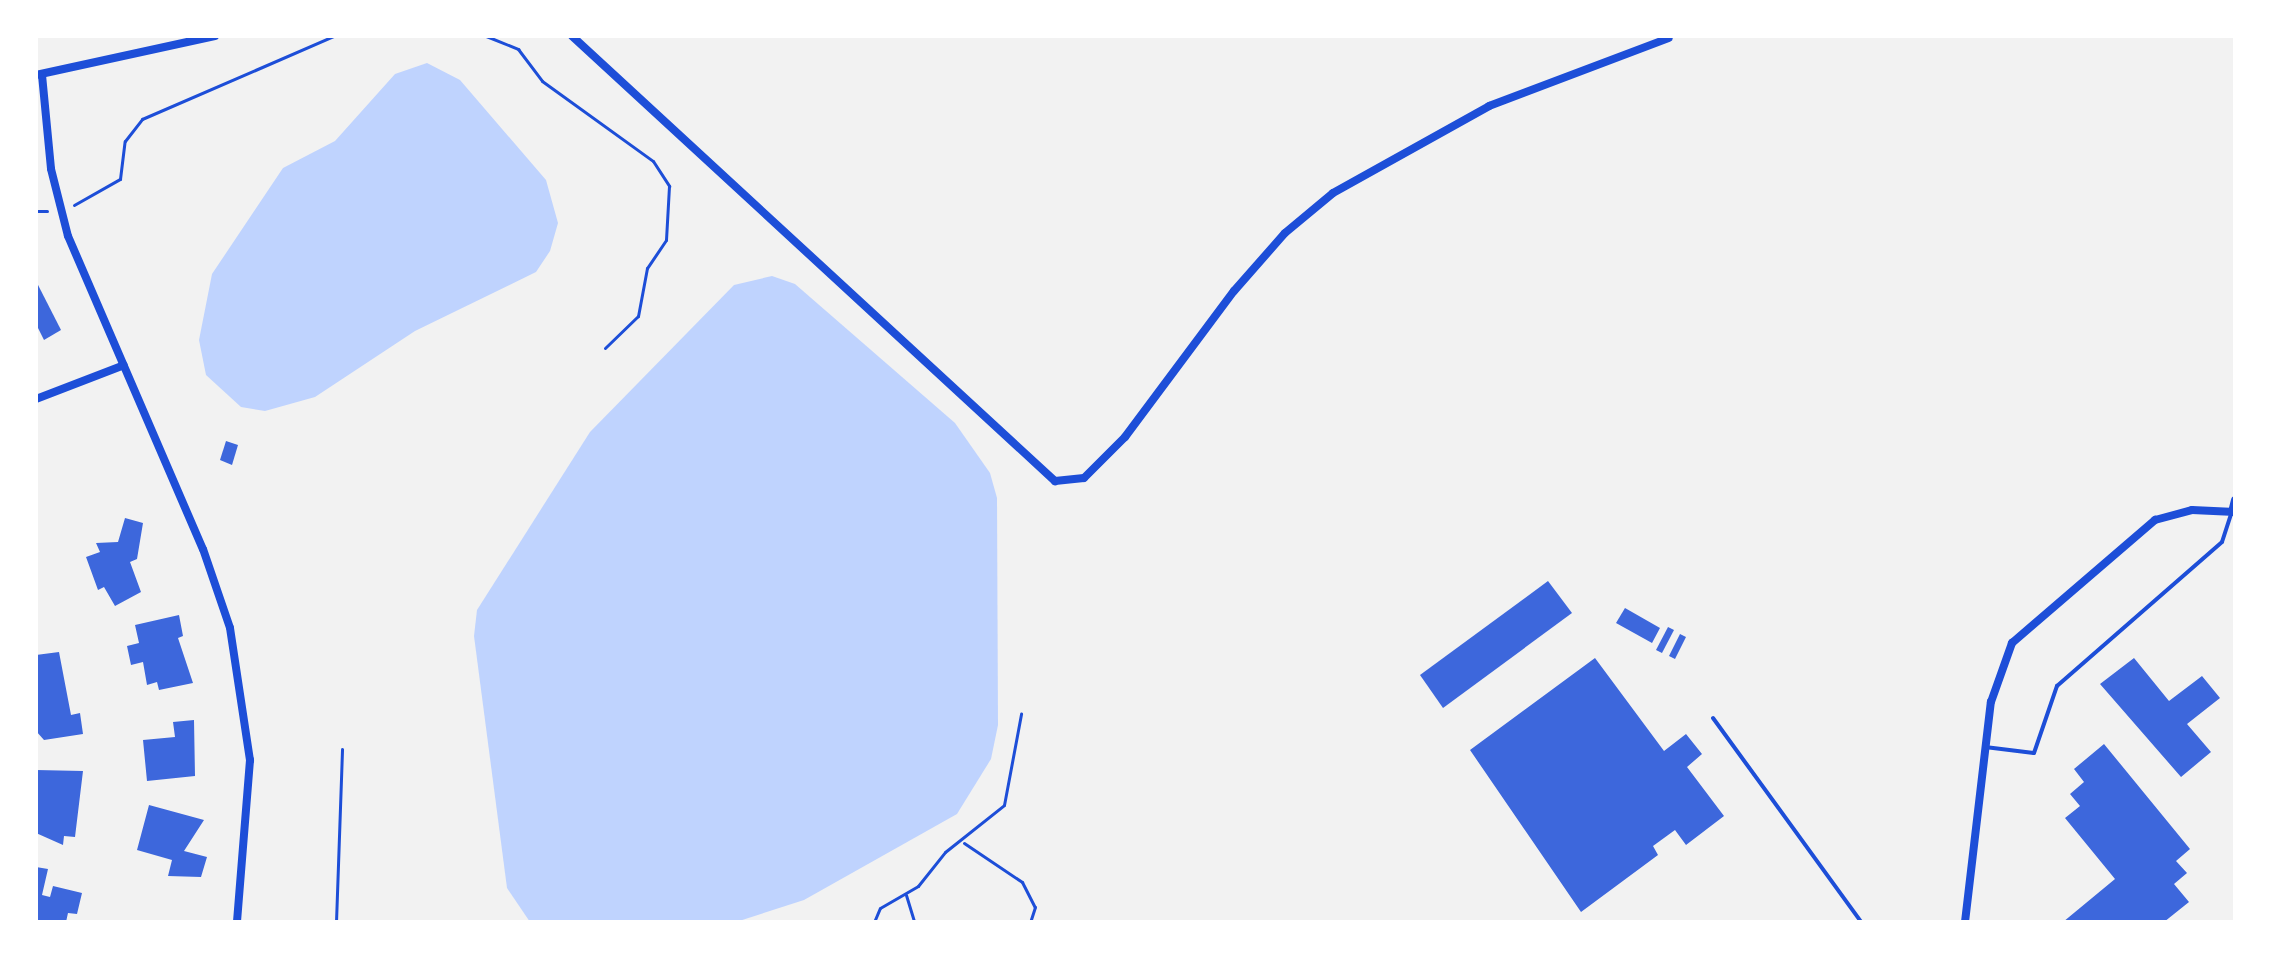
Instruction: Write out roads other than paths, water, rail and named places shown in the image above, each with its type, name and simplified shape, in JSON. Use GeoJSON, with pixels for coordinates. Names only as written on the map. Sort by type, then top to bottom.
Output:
{"type":"FeatureCollection","features":[{"type":"Feature","properties":{"kind":"street"},"geometry":{"type":"LineString","coordinates":[[215,36],[39,75],[59,209],[203,549],[236,659],[251,804],[237,922]]}},
{"type":"Feature","properties":{"kind":"street"},"geometry":{"type":"LineString","coordinates":[[572,36],[1032,454],[1055,481],[1084,478],[1125,437],[1234,291],[1285,233],[1333,193],[1489,106],[1669,38]]}},
{"type":"Feature","properties":{"kind":"street"},"geometry":{"type":"LineString","coordinates":[[36,399],[124,365]]}},
{"type":"Feature","properties":{"kind":"street"},"geometry":{"type":"LineString","coordinates":[[1965,922],[1995,676],[2026,626],[2155,520],[2192,510],[2234,512],[2235,500]]}},
{"type":"Feature","properties":{"kind":"lane"},"geometry":{"type":"LineString","coordinates":[[1985,747],[2034,753],[2057,686],[2222,542],[2234,512]]}},
{"type":"Feature","properties":{"kind":"lane"},"geometry":{"type":"LineString","coordinates":[[1713,718],[1861,922]]}},
{"type":"Feature","properties":{"kind":"water"},"geometry":{"type":"Polygon","coordinates":[[[427,63],[460,80],[546,180],[558,223],[550,251],[536,272],[415,331],[315,397],[265,411],[241,407],[206,375],[199,340],[212,274],[283,168],[335,141],[395,74],[427,63]]]}},
{"type":"Feature","properties":{"kind":"water"},"geometry":{"type":"Polygon","coordinates":[[[772,276],[795,284],[955,423],[990,473],[997,498],[998,725],[991,759],[957,814],[804,900],[736,922],[530,922],[507,888],[474,636],[477,610],[590,432],[734,285],[772,276]]]}}]}
